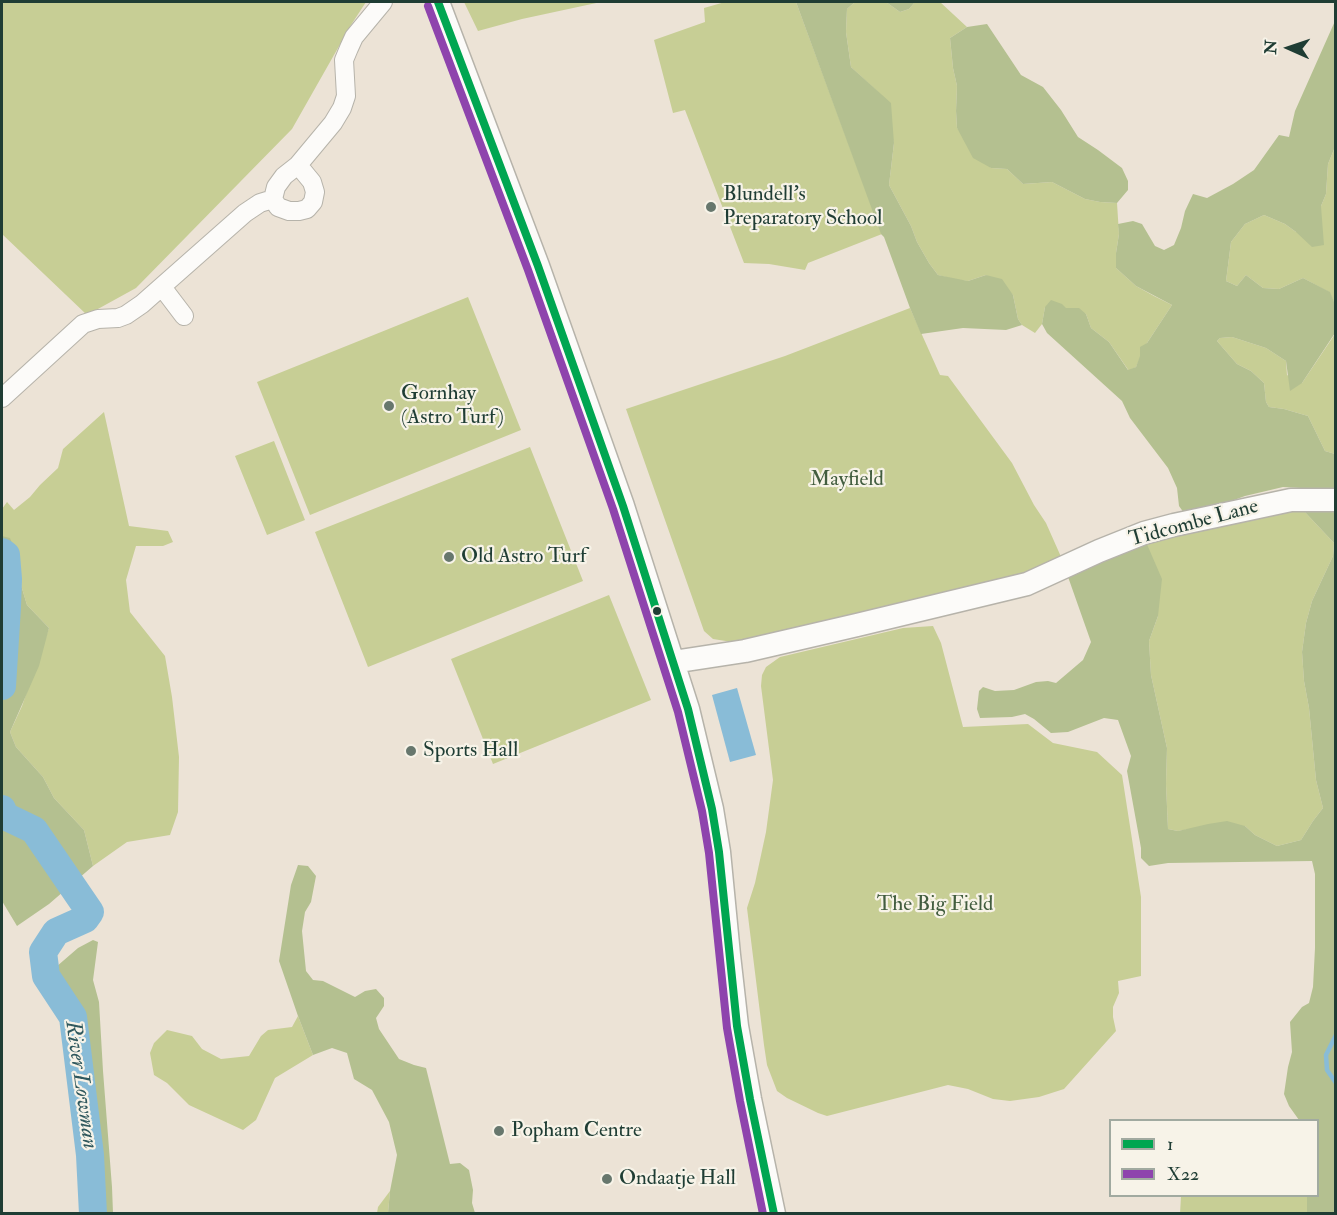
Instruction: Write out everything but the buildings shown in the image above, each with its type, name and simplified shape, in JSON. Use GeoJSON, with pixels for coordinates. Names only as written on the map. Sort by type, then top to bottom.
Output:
{"type":"FeatureCollection","features":[{"type":"Feature","properties":{"kind":"street"},"geometry":{"type":"LineString","coordinates":[[297,165],[312,182],[315,192],[314,202],[299,212],[278,207],[273,199],[276,187],[333,123],[342,108],[346,96],[344,60],[348,48],[366,20],[383,2]]}},
{"type":"Feature","properties":{"kind":"street"},"geometry":{"type":"LineString","coordinates":[[438,2],[545,288],[623,506],[688,709],[712,810],[719,852],[737,1026],[774,1214]]}},
{"type":"Feature","properties":{"kind":"street"},"geometry":{"type":"LineString","coordinates":[[2,398],[83,324],[98,319],[118,318],[126,315],[142,304],[245,213],[260,203],[273,199]]}},
{"type":"Feature","properties":{"kind":"street"},"geometry":{"type":"LineString","coordinates":[[162,286],[184,316]]}},
{"type":"Feature","properties":{"kind":"street","name":"Tidcombe Lane"},"geometry":{"type":"LineString","coordinates":[[674,662],[745,651],[1027,584],[1099,551],[1144,533],[1174,525],[1291,500],[1335,500]]}},
{"type":"Feature","properties":{"kind":"green space"},"geometry":{"type":"Polygon","coordinates":[[[2,2],[366,2],[292,129],[136,288],[87,315],[2,234],[2,2]]]}},
{"type":"Feature","properties":{"kind":"green space"},"geometry":{"type":"Polygon","coordinates":[[[464,2],[601,2],[478,31],[464,2]]]}},
{"type":"Feature","properties":{"kind":"green space"},"geometry":{"type":"Polygon","coordinates":[[[725,2],[796,2],[882,234],[808,263],[805,270],[769,264],[744,263],[685,110],[673,113],[654,40],[705,22],[704,8],[725,2]]]}},
{"type":"Feature","properties":{"kind":"green space"},"geometry":{"type":"Polygon","coordinates":[[[796,2],[855,2],[847,9],[846,32],[851,67],[891,103],[894,143],[889,185],[917,242],[938,275],[968,281],[986,275],[1002,279],[1013,295],[1018,319],[1022,325],[1006,330],[963,328],[921,334],[881,234],[796,2]]]}},
{"type":"Feature","properties":{"kind":"green space"},"geometry":{"type":"Polygon","coordinates":[[[855,2],[886,2],[900,12],[909,9],[915,2],[940,2],[967,27],[950,38],[957,86],[957,128],[991,168],[1007,169],[1023,184],[1052,182],[1085,199],[1117,203],[1119,234],[1116,268],[1136,286],[1172,305],[1147,343],[1136,367],[1129,371],[1109,342],[1091,328],[1086,314],[1066,308],[1045,307],[1042,324],[1035,333],[1022,325],[1018,319],[1013,295],[986,275],[968,281],[938,275],[917,242],[889,185],[894,143],[877,91],[851,67],[846,32],[847,9],[855,2]]]}},
{"type":"Feature","properties":{"kind":"green space"},"geometry":{"type":"Polygon","coordinates":[[[886,2],[915,2],[909,9],[900,12],[886,2]]]}},
{"type":"Feature","properties":{"kind":"green space"},"geometry":{"type":"Polygon","coordinates":[[[1335,21],[1335,147],[1328,164],[1326,194],[1321,206],[1324,245],[1312,247],[1285,224],[1264,215],[1245,224],[1231,242],[1226,281],[1237,286],[1246,275],[1263,288],[1279,289],[1303,278],[1330,292],[1335,304],[1335,333],[1302,383],[1290,391],[1286,361],[1266,348],[1232,337],[1220,338],[1217,341],[1237,364],[1251,371],[1264,383],[1266,402],[1269,407],[1308,416],[1325,451],[1335,454],[1335,490],[1283,487],[1245,496],[1207,510],[1184,513],[1179,506],[1177,488],[1168,468],[1130,418],[1122,401],[1047,333],[1042,324],[1045,307],[1051,300],[1066,308],[1079,308],[1086,314],[1091,328],[1109,342],[1128,370],[1136,367],[1140,347],[1147,343],[1172,305],[1136,286],[1116,268],[1118,224],[1133,221],[1142,224],[1155,246],[1164,250],[1174,245],[1193,194],[1207,198],[1233,184],[1254,170],[1279,135],[1289,137],[1295,111],[1335,21]]]}},
{"type":"Feature","properties":{"kind":"green space"},"geometry":{"type":"Polygon","coordinates":[[[987,24],[1021,75],[1043,87],[1078,137],[1122,168],[1128,181],[1128,190],[1117,203],[1085,199],[1052,182],[1023,184],[1007,169],[991,168],[973,158],[957,128],[957,86],[950,38],[967,27],[987,24]]]}},
{"type":"Feature","properties":{"kind":"green space"},"geometry":{"type":"Polygon","coordinates":[[[1335,147],[1335,304],[1329,292],[1303,278],[1279,289],[1263,288],[1246,275],[1237,286],[1226,281],[1231,242],[1245,224],[1264,215],[1285,224],[1296,232],[1321,206],[1326,194],[1328,164],[1335,147]]]}},
{"type":"Feature","properties":{"kind":"green space","name":"Gornhay (Astro Turf)"},"geometry":{"type":"Polygon","coordinates":[[[468,297],[521,430],[310,515],[257,382],[468,297]]]}},
{"type":"Feature","properties":{"kind":"green space","name":"Mayfield"},"geometry":{"type":"Polygon","coordinates":[[[910,308],[940,375],[948,376],[1012,463],[1046,523],[1062,559],[1023,578],[745,644],[713,639],[704,631],[626,409],[785,356],[910,308]]]}},
{"type":"Feature","properties":{"kind":"green space"},"geometry":{"type":"Polygon","coordinates":[[[1335,334],[1335,454],[1325,451],[1308,416],[1269,407],[1266,402],[1264,383],[1251,371],[1237,364],[1217,341],[1220,338],[1232,337],[1266,348],[1286,361],[1287,375],[1302,383],[1335,334]]]}},
{"type":"Feature","properties":{"kind":"green space"},"geometry":{"type":"Polygon","coordinates":[[[104,412],[129,526],[168,531],[173,542],[163,546],[136,546],[126,580],[130,612],[165,656],[179,757],[178,812],[170,835],[127,842],[93,866],[84,830],[54,798],[43,777],[16,747],[10,732],[22,706],[49,628],[27,605],[21,585],[21,566],[2,536],[2,509],[7,502],[14,510],[30,497],[58,468],[63,449],[104,412]]]}},
{"type":"Feature","properties":{"kind":"green space"},"geometry":{"type":"Polygon","coordinates":[[[274,441],[305,520],[267,535],[235,456],[274,441]]]}},
{"type":"Feature","properties":{"kind":"green space","name":"Old Astro Turf"},"geometry":{"type":"Polygon","coordinates":[[[530,447],[583,581],[368,667],[315,532],[530,447]]]}},
{"type":"Feature","properties":{"kind":"green space"},"geometry":{"type":"Polygon","coordinates":[[[1335,508],[1335,1213],[1307,1213],[1307,1197],[1319,1197],[1319,1119],[1298,1119],[1284,1094],[1292,1052],[1290,1022],[1302,1007],[1309,1003],[1313,987],[1315,874],[1312,861],[1168,863],[1149,866],[1141,858],[1127,771],[1131,756],[1118,720],[1104,718],[1068,732],[1051,733],[1025,714],[1012,717],[980,718],[977,709],[979,691],[983,687],[995,691],[1014,690],[1036,682],[1056,683],[1083,660],[1091,642],[1067,574],[1146,542],[1162,579],[1158,616],[1149,641],[1151,675],[1167,748],[1168,829],[1178,831],[1227,821],[1245,826],[1255,835],[1277,846],[1301,840],[1323,808],[1316,780],[1302,652],[1312,601],[1333,556],[1334,543],[1302,509],[1335,508]]]}},
{"type":"Feature","properties":{"kind":"green space"},"geometry":{"type":"Polygon","coordinates":[[[1302,509],[1334,543],[1333,556],[1312,601],[1302,652],[1316,780],[1323,808],[1301,840],[1277,846],[1255,835],[1245,826],[1178,831],[1168,829],[1167,748],[1151,675],[1149,641],[1158,616],[1146,542],[1302,509]]]}},
{"type":"Feature","properties":{"kind":"green space"},"geometry":{"type":"Polygon","coordinates":[[[2,536],[10,538],[21,567],[21,585],[27,605],[49,628],[39,666],[10,732],[16,747],[43,777],[54,798],[84,830],[93,866],[49,904],[17,926],[2,901],[2,536]]]}},
{"type":"Feature","properties":{"kind":"green space"},"geometry":{"type":"Polygon","coordinates":[[[609,595],[651,700],[493,764],[451,659],[609,595]]]}},
{"type":"Feature","properties":{"kind":"green space","name":"The Big Field"},"geometry":{"type":"Polygon","coordinates":[[[933,626],[941,643],[963,727],[1028,724],[1053,743],[1097,752],[1122,775],[1141,897],[1141,976],[1118,981],[1119,993],[1113,1007],[1116,1031],[1064,1089],[1039,1097],[1010,1101],[993,1099],[968,1089],[948,1085],[827,1116],[777,1091],[767,1065],[764,1045],[747,908],[766,832],[773,780],[761,686],[762,675],[766,667],[780,657],[903,628],[933,626]]]}},
{"type":"Feature","properties":{"kind":"green space"},"geometry":{"type":"Polygon","coordinates":[[[298,865],[308,866],[316,876],[302,931],[306,971],[313,980],[323,981],[355,997],[365,991],[376,989],[384,998],[384,1006],[376,1018],[379,1029],[399,1059],[426,1068],[450,1164],[460,1163],[469,1170],[475,1213],[388,1213],[397,1155],[389,1122],[372,1090],[354,1079],[347,1053],[332,1048],[313,1055],[279,961],[291,885],[298,865]]]}},
{"type":"Feature","properties":{"kind":"green space"},"geometry":{"type":"Polygon","coordinates":[[[93,940],[98,942],[93,980],[99,1002],[113,1213],[98,1213],[92,1123],[80,1029],[73,1002],[60,986],[56,967],[78,948],[93,940]]]}},
{"type":"Feature","properties":{"kind":"green space"},"geometry":{"type":"Polygon","coordinates":[[[298,1016],[313,1055],[275,1078],[256,1120],[243,1130],[189,1105],[167,1083],[154,1075],[150,1053],[154,1043],[167,1030],[192,1036],[202,1049],[221,1059],[249,1056],[261,1036],[268,1030],[292,1027],[298,1016]]]}},
{"type":"Feature","properties":{"kind":"green space"},"geometry":{"type":"Polygon","coordinates":[[[390,1191],[388,1213],[377,1213],[378,1207],[390,1191]]]}},
{"type":"Feature","properties":{"kind":"green space"},"geometry":{"type":"Polygon","coordinates":[[[1181,1197],[1307,1197],[1307,1213],[1180,1214],[1181,1197]]]}},
{"type":"Feature","properties":{"kind":"water"},"geometry":{"type":"Polygon","coordinates":[[[737,688],[756,755],[730,762],[712,695],[737,688]]]}},
{"type":"Feature","properties":{"kind":"waterway","name":"River Lowman"},"geometry":{"type":"LineString","coordinates":[[2,552],[6,555],[8,579],[2,686]]}},
{"type":"Feature","properties":{"kind":"waterway","name":"River Lowman"},"geometry":{"type":"LineString","coordinates":[[2,809],[5,816],[34,830],[90,912],[85,919],[56,932],[43,952],[46,976],[73,1017],[90,1155],[93,1214]]}},
{"type":"Feature","properties":{"kind":"waterway"},"geometry":{"type":"LineString","coordinates":[[1336,1035],[1326,1055],[1327,1070],[1336,1083]]}},
{"type":"Feature","properties":{"kind":"transit line","name":"1"},"geometry":{"type":"LineString","coordinates":[[438,2],[538,266],[623,506],[688,709],[712,809],[719,852],[737,1026],[774,1214]]}},
{"type":"Feature","properties":{"kind":"transit line","name":"X22"},"geometry":{"type":"LineString","coordinates":[[428,6],[528,270],[613,509],[678,712],[702,811],[709,853],[727,1028],[763,1214]]}},
{"type":"Feature","properties":{"kind":"place","name":"Blundell's Preparatory School"},"geometry":{"type":"Point","coordinates":[711,207]}},
{"type":"Feature","properties":{"kind":"place","name":"Gornhay (Astro Turf)"},"geometry":{"type":"Point","coordinates":[389,406]}},
{"type":"Feature","properties":{"kind":"place","name":"Old Astro Turf"},"geometry":{"type":"Point","coordinates":[449,557]}},
{"type":"Feature","properties":{"kind":"place","name":"Sports Hall"},"geometry":{"type":"Point","coordinates":[411,751]}},
{"type":"Feature","properties":{"kind":"place","name":"Popham Centre"},"geometry":{"type":"Point","coordinates":[499,1131]}},
{"type":"Feature","properties":{"kind":"place","name":"Ondaatje Hall"},"geometry":{"type":"Point","coordinates":[607,1179]}}]}
